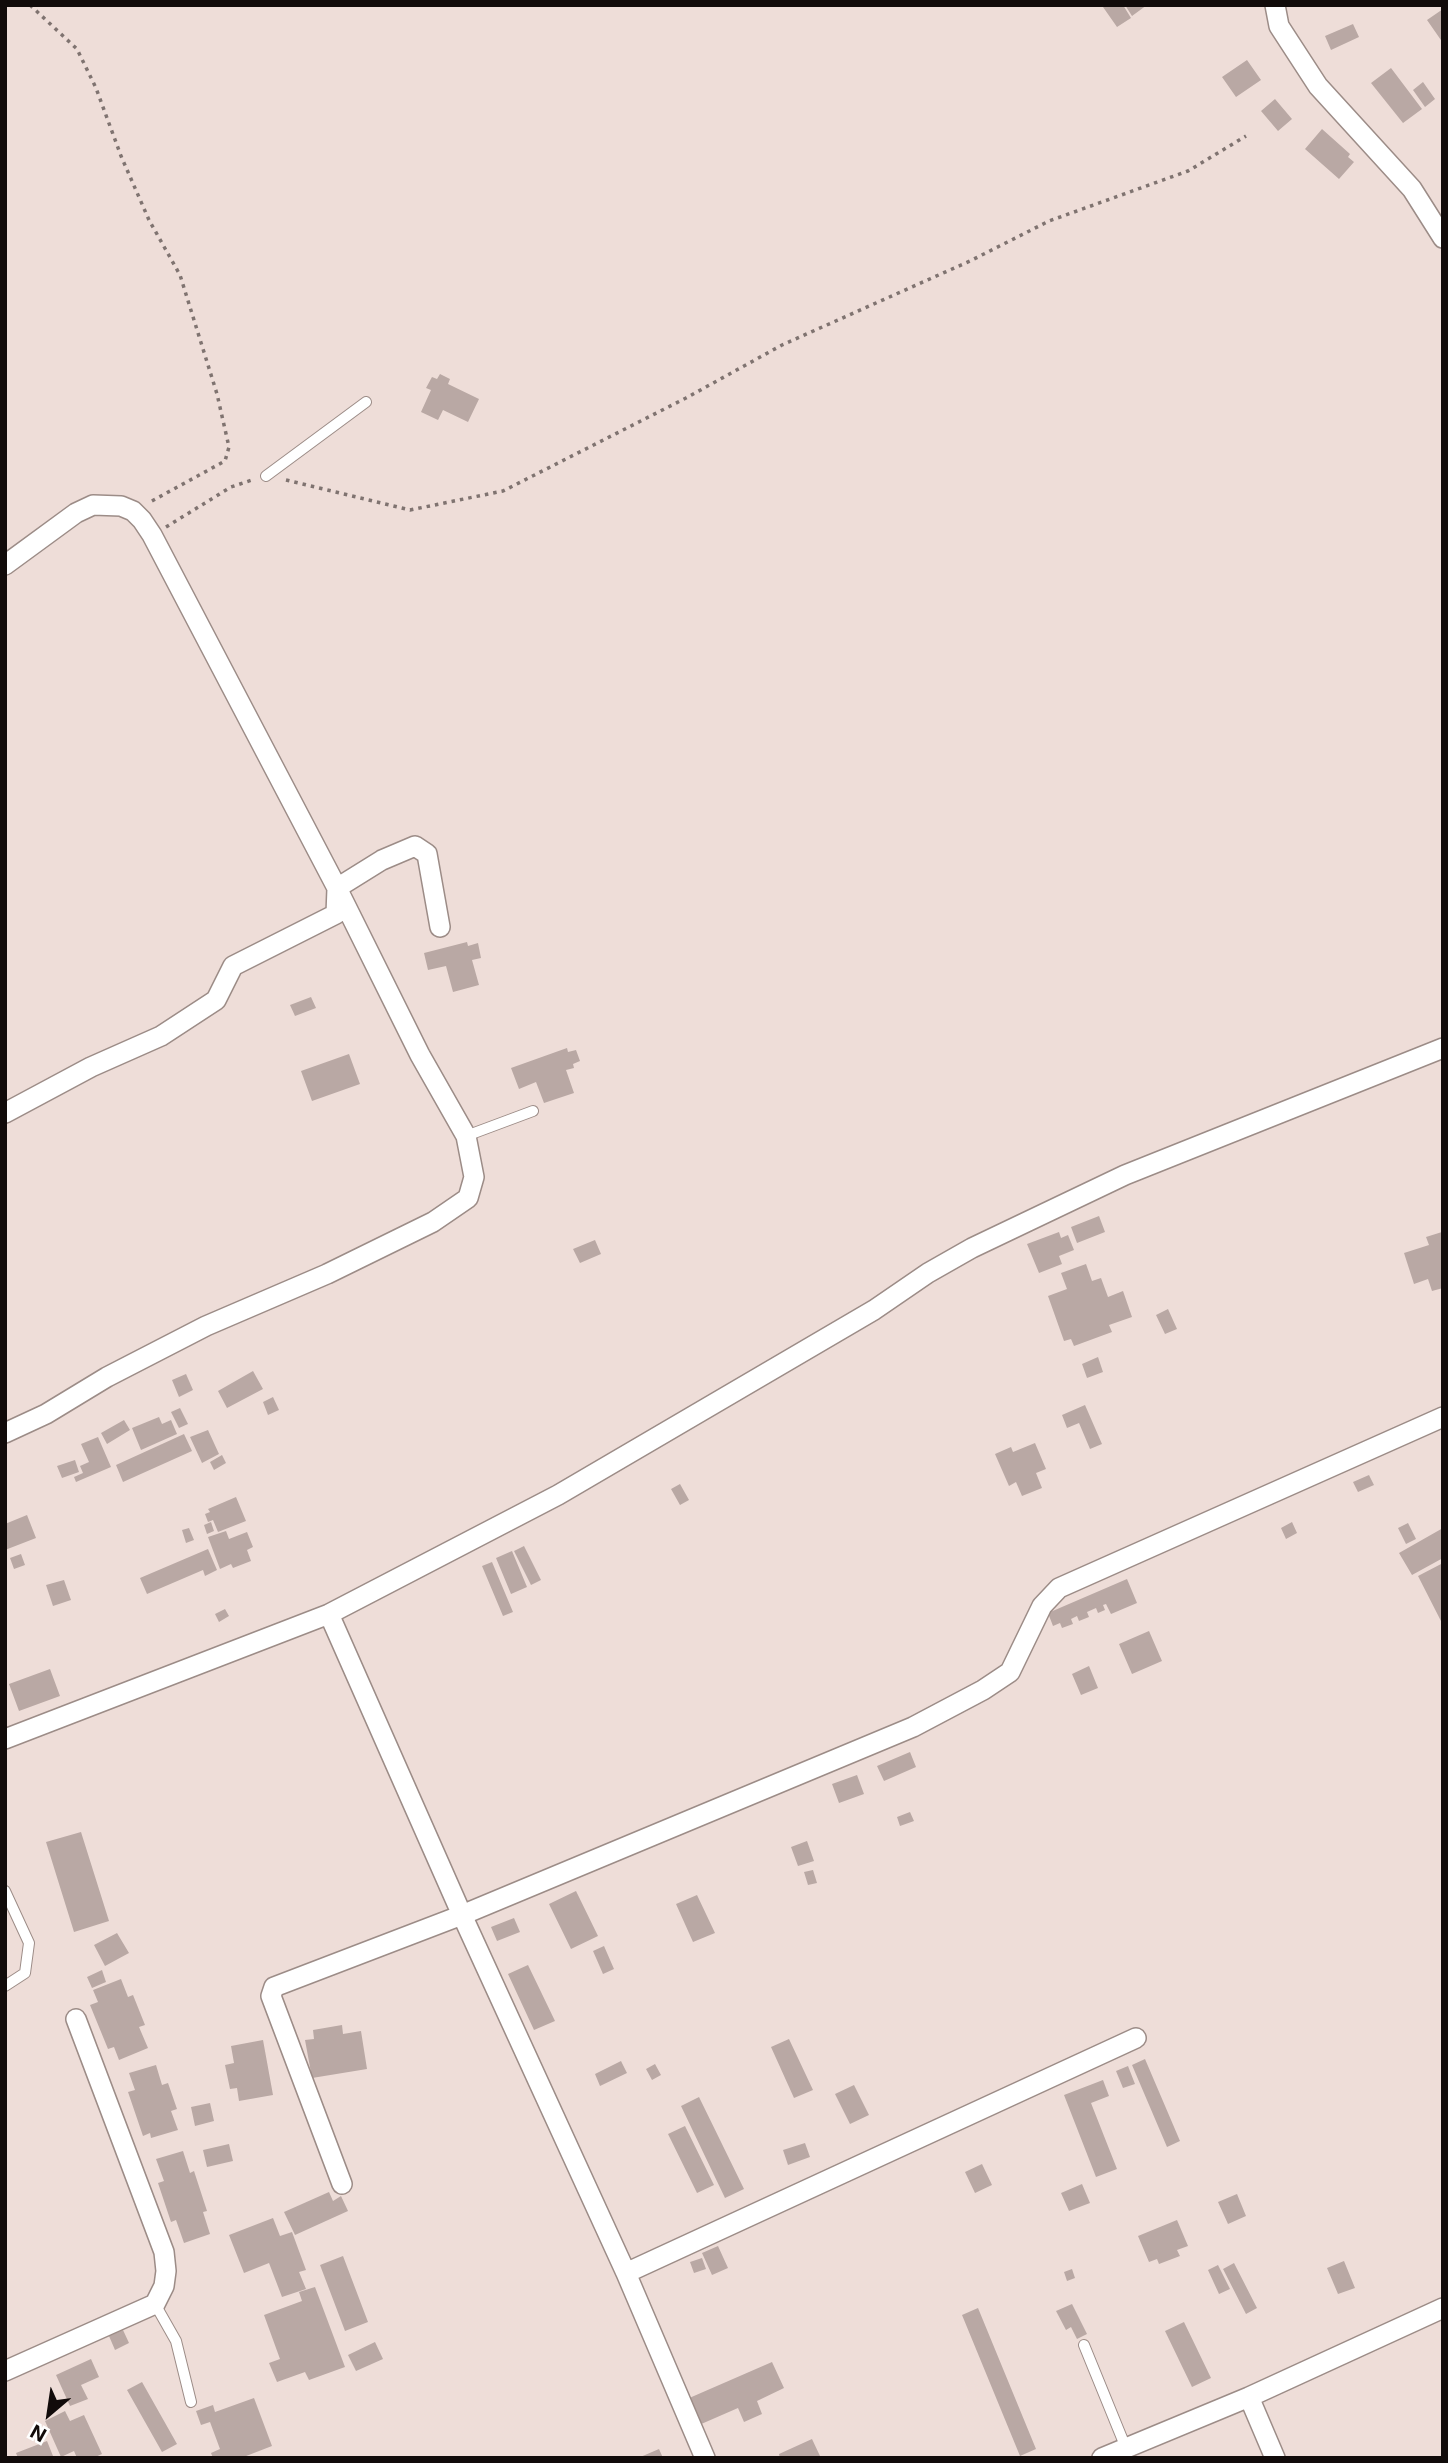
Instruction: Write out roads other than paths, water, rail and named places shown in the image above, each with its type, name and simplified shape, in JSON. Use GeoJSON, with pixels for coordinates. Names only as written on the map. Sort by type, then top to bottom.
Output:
{"type":"FeatureCollection","features":[{"type":"Feature","properties":{"kind":"street"},"geometry":{"type":"LineString","coordinates":[[1275,5],[1279,26],[1318,86],[1412,189],[1443,238]]}},
{"type":"Feature","properties":{"kind":"street"},"geometry":{"type":"LineString","coordinates":[[5,565],[76,513],[93,505],[121,506],[133,512],[152,535],[337,888],[420,1055],[466,1136],[474,1177],[468,1198],[433,1222],[327,1274],[206,1326],[107,1377],[46,1414],[5,1433]]}},
{"type":"Feature","properties":{"kind":"street"},"geometry":{"type":"LineString","coordinates":[[337,888],[382,860],[415,846],[427,854],[440,927]]}},
{"type":"Feature","properties":{"kind":"street"},"geometry":{"type":"LineString","coordinates":[[5,1113],[91,1067],[161,1036],[216,1000],[233,966],[336,914],[337,888]]}},
{"type":"Feature","properties":{"kind":"street"},"geometry":{"type":"LineString","coordinates":[[5,1739],[329,1614],[558,1495],[862,1317],[928,1273],[972,1248],[1125,1175],[1443,1048]]}},
{"type":"Feature","properties":{"kind":"street"},"geometry":{"type":"LineString","coordinates":[[342,2185],[271,1996],[274,1987],[463,1915],[913,1727],[983,1690],[1010,1672],[1042,1606],[1059,1588],[1443,1417]]}},
{"type":"Feature","properties":{"kind":"street"},"geometry":{"type":"LineString","coordinates":[[329,1614],[626,2273],[705,2458]]}},
{"type":"Feature","properties":{"kind":"street"},"geometry":{"type":"LineString","coordinates":[[5,2371],[155,2304],[164,2286],[164,2252],[76,2019]]}},
{"type":"Feature","properties":{"kind":"street"},"geometry":{"type":"LineString","coordinates":[[626,2273],[1136,2038]]}},
{"type":"Feature","properties":{"kind":"street"},"geometry":{"type":"LineString","coordinates":[[1111,2455],[1249,2397],[1443,2308]]}},
{"type":"Feature","properties":{"kind":"street"},"geometry":{"type":"LineString","coordinates":[[1249,2397],[1275,2458]]}},
{"type":"Feature","properties":{"kind":"lane"},"geometry":{"type":"LineString","coordinates":[[267,476],[366,402]]}},
{"type":"Feature","properties":{"kind":"lane"},"geometry":{"type":"LineString","coordinates":[[466,1136],[533,1111]]}},
{"type":"Feature","properties":{"kind":"lane"},"geometry":{"type":"LineString","coordinates":[[5,1891],[29,1943],[25,1973],[5,1986]]}},
{"type":"Feature","properties":{"kind":"lane"},"geometry":{"type":"LineString","coordinates":[[155,2304],[176,2341],[191,2402]]}},
{"type":"Feature","properties":{"kind":"lane"},"geometry":{"type":"LineString","coordinates":[[1084,2345],[1111,2455]]}}]}
